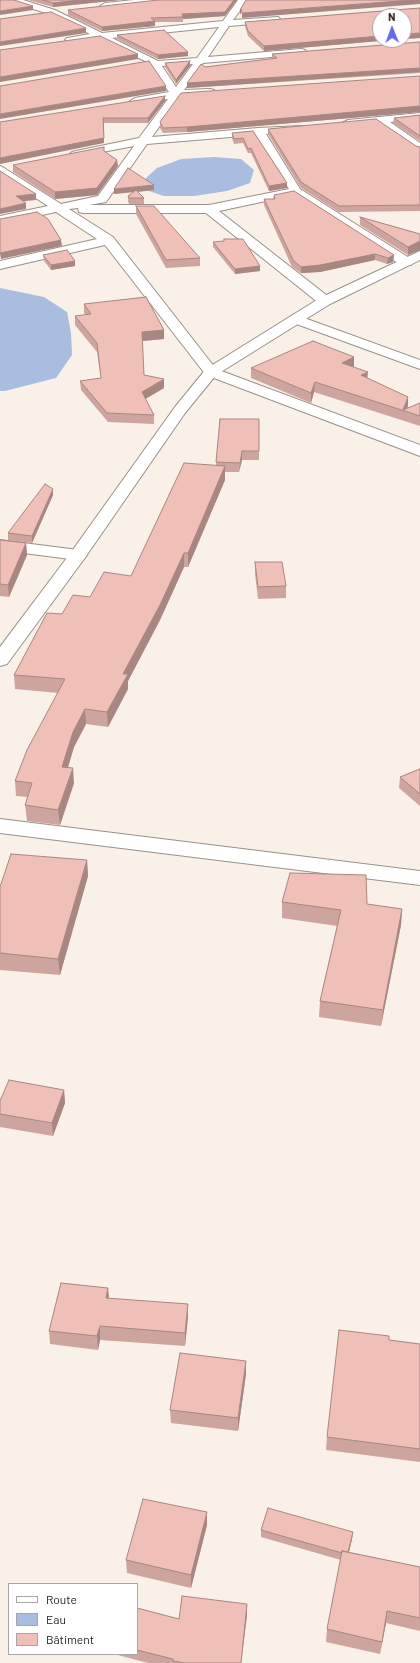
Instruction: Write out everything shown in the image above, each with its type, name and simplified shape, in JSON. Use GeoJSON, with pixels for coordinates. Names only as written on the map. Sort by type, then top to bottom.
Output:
{"type":"FeatureCollection","features":[{"type":"Feature","properties":{"kind":"main road"},"geometry":{"type":"LineString","coordinates":[[14,0],[52,12],[154,62],[176,94]]}},
{"type":"Feature","properties":{"kind":"main road"},"geometry":{"type":"LineString","coordinates":[[96,7],[159,0]]}},
{"type":"Feature","properties":{"kind":"main road"},"geometry":{"type":"LineString","coordinates":[[0,220],[60,209],[102,199],[243,0]]}},
{"type":"Feature","properties":{"kind":"main road"},"geometry":{"type":"LineString","coordinates":[[30,16],[67,11]]}},
{"type":"Feature","properties":{"kind":"main road"},"geometry":{"type":"LineString","coordinates":[[61,42],[99,36],[281,19]]}},
{"type":"Feature","properties":{"kind":"main road"},"geometry":{"type":"LineString","coordinates":[[138,63],[201,60],[310,51]]}},
{"type":"Feature","properties":{"kind":"main road"},"geometry":{"type":"LineString","coordinates":[[123,103],[176,94],[224,91]]}},
{"type":"Feature","properties":{"kind":"main road"},"geometry":{"type":"LineString","coordinates":[[334,124],[420,116]]}},
{"type":"Feature","properties":{"kind":"main road"},"geometry":{"type":"LineString","coordinates":[[379,120],[420,148]]}},
{"type":"Feature","properties":{"kind":"main road"},"geometry":{"type":"LineString","coordinates":[[68,156],[143,141],[311,126]]}},
{"type":"Feature","properties":{"kind":"main road"},"geometry":{"type":"LineString","coordinates":[[258,131],[296,191],[406,262]]}},
{"type":"Feature","properties":{"kind":"main road"},"geometry":{"type":"LineString","coordinates":[[0,170],[15,166]]}},
{"type":"Feature","properties":{"kind":"main road"},"geometry":{"type":"LineString","coordinates":[[0,170],[108,240],[211,372],[420,451]]}},
{"type":"Feature","properties":{"kind":"main road"},"geometry":{"type":"LineString","coordinates":[[60,209],[209,209],[296,191]]}},
{"type":"Feature","properties":{"kind":"main road"},"geometry":{"type":"LineString","coordinates":[[209,209],[325,301]]}},
{"type":"Feature","properties":{"kind":"main road"},"geometry":{"type":"LineString","coordinates":[[0,265],[108,240]]}},
{"type":"Feature","properties":{"kind":"main road"},"geometry":{"type":"LineString","coordinates":[[0,660],[78,555],[180,410],[211,372],[325,301],[420,255]]}},
{"type":"Feature","properties":{"kind":"main road"},"geometry":{"type":"LineString","coordinates":[[296,319],[420,365]]}},
{"type":"Feature","properties":{"kind":"main road"},"geometry":{"type":"LineString","coordinates":[[0,545],[78,555]]}},
{"type":"Feature","properties":{"kind":"main road"},"geometry":{"type":"LineString","coordinates":[[0,826],[420,878]]}},
{"type":"Feature","properties":{"kind":"water"},"geometry":{"type":"Polygon","coordinates":[[[214,157],[241,159],[254,170],[250,183],[227,191],[194,196],[164,196],[146,190],[146,178],[157,168],[181,159],[214,157]]]}},
{"type":"Feature","properties":{"kind":"water"},"geometry":{"type":"Polygon","coordinates":[[[0,288],[44,297],[67,312],[71,333],[72,355],[56,378],[0,391],[0,288]]]}},
{"type":"Feature","properties":{"kind":"building"},"geometry":{"type":"Polygon","coordinates":[[[0,0],[14,0],[33,6],[0,11],[0,0]]]}},
{"type":"Feature","properties":{"kind":"building"},"geometry":{"type":"Polygon","coordinates":[[[43,0],[79,0],[53,3],[43,0]]]}},
{"type":"Feature","properties":{"kind":"building"},"geometry":{"type":"Polygon","coordinates":[[[158,0],[234,0],[225,12],[182,14],[183,17],[151,18],[155,21],[102,27],[68,10],[158,0]]]}},
{"type":"Feature","properties":{"kind":"building"},"geometry":{"type":"Polygon","coordinates":[[[246,0],[412,0],[242,13],[241,9],[240,10],[246,0]]]}},
{"type":"Feature","properties":{"kind":"building"},"geometry":{"type":"Polygon","coordinates":[[[420,8],[420,33],[412,34],[412,9],[420,8]]]}},
{"type":"Feature","properties":{"kind":"building"},"geometry":{"type":"Polygon","coordinates":[[[51,12],[86,28],[0,42],[0,19],[51,12]]]}},
{"type":"Feature","properties":{"kind":"building"},"geometry":{"type":"Polygon","coordinates":[[[372,12],[372,37],[264,46],[248,31],[245,22],[372,12]]]}},
{"type":"Feature","properties":{"kind":"building"},"geometry":{"type":"Polygon","coordinates":[[[164,30],[188,52],[158,55],[117,35],[164,30]]]}},
{"type":"Feature","properties":{"kind":"building"},"geometry":{"type":"Polygon","coordinates":[[[100,36],[138,54],[0,77],[0,50],[100,36]]]}},
{"type":"Feature","properties":{"kind":"building"},"geometry":{"type":"Polygon","coordinates":[[[420,42],[420,68],[187,83],[201,64],[205,67],[277,58],[272,54],[372,46],[372,48],[412,48],[412,43],[420,42]]]}},
{"type":"Feature","properties":{"kind":"building"},"geometry":{"type":"Polygon","coordinates":[[[149,61],[166,86],[0,114],[0,86],[149,61]]]}},
{"type":"Feature","properties":{"kind":"building"},"geometry":{"type":"Polygon","coordinates":[[[190,61],[176,80],[165,63],[190,61]]]}},
{"type":"Feature","properties":{"kind":"building"},"geometry":{"type":"Polygon","coordinates":[[[420,76],[420,106],[187,127],[163,128],[160,122],[181,93],[420,76]]]}},
{"type":"Feature","properties":{"kind":"building"},"geometry":{"type":"Polygon","coordinates":[[[165,96],[148,118],[103,118],[104,138],[0,158],[0,122],[165,96]]]}},
{"type":"Feature","properties":{"kind":"building"},"geometry":{"type":"Polygon","coordinates":[[[420,115],[420,136],[394,118],[420,115]]]}},
{"type":"Feature","properties":{"kind":"building"},"geometry":{"type":"Polygon","coordinates":[[[376,119],[416,146],[420,147],[420,205],[339,206],[301,182],[268,129],[376,119]]]}},
{"type":"Feature","properties":{"kind":"building"},"geometry":{"type":"Polygon","coordinates":[[[253,131],[287,183],[269,186],[251,148],[248,149],[243,138],[234,139],[232,133],[253,131]]]}},
{"type":"Feature","properties":{"kind":"building"},"geometry":{"type":"Polygon","coordinates":[[[104,147],[104,151],[117,160],[97,188],[55,192],[13,165],[104,147]]]}},
{"type":"Feature","properties":{"kind":"building"},"geometry":{"type":"Polygon","coordinates":[[[128,168],[154,185],[114,189],[128,168]]]}},
{"type":"Feature","properties":{"kind":"building"},"geometry":{"type":"Polygon","coordinates":[[[0,171],[36,194],[16,196],[26,203],[0,209],[0,171]]]}},
{"type":"Feature","properties":{"kind":"building"},"geometry":{"type":"Polygon","coordinates":[[[136,190],[144,198],[129,198],[128,196],[136,190]]]}},
{"type":"Feature","properties":{"kind":"building"},"geometry":{"type":"Polygon","coordinates":[[[294,191],[394,255],[388,258],[375,254],[320,265],[301,267],[293,260],[264,199],[275,199],[274,195],[294,191]]]}},
{"type":"Feature","properties":{"kind":"building"},"geometry":{"type":"Polygon","coordinates":[[[136,206],[154,206],[200,258],[166,260],[136,206]]]}},
{"type":"Feature","properties":{"kind":"building"},"geometry":{"type":"Polygon","coordinates":[[[37,212],[48,219],[61,240],[0,253],[0,219],[37,212]]]}},
{"type":"Feature","properties":{"kind":"building"},"geometry":{"type":"Polygon","coordinates":[[[360,217],[420,234],[420,241],[408,247],[360,217]]]}},
{"type":"Feature","properties":{"kind":"building"},"geometry":{"type":"Polygon","coordinates":[[[224,239],[243,239],[260,266],[235,269],[213,242],[224,241],[224,239]]]}},
{"type":"Feature","properties":{"kind":"building"},"geometry":{"type":"Polygon","coordinates":[[[67,250],[75,261],[51,265],[43,255],[67,250]]]}},
{"type":"Feature","properties":{"kind":"building"},"geometry":{"type":"Polygon","coordinates":[[[146,297],[164,330],[142,332],[144,375],[164,379],[142,392],[154,415],[107,413],[80,381],[101,378],[97,343],[75,316],[91,314],[84,304],[146,297]]]}},
{"type":"Feature","properties":{"kind":"building"},"geometry":{"type":"Polygon","coordinates":[[[313,341],[354,357],[342,363],[368,372],[361,375],[408,397],[403,410],[420,403],[420,416],[315,382],[311,393],[251,368],[313,341]]]}},
{"type":"Feature","properties":{"kind":"building"},"geometry":{"type":"Polygon","coordinates":[[[220,419],[259,419],[259,451],[242,451],[240,463],[216,462],[220,419]]]}},
{"type":"Feature","properties":{"kind":"building"},"geometry":{"type":"Polygon","coordinates":[[[184,463],[225,466],[188,553],[184,553],[160,605],[123,674],[128,674],[107,712],[85,709],[73,732],[62,767],[73,768],[58,810],[25,805],[32,783],[15,781],[27,750],[65,679],[14,675],[47,613],[62,614],[73,595],[90,597],[104,572],[131,576],[184,463]]]}},
{"type":"Feature","properties":{"kind":"building"},"geometry":{"type":"Polygon","coordinates":[[[45,484],[53,489],[32,536],[8,533],[45,484]]]}},
{"type":"Feature","properties":{"kind":"building"},"geometry":{"type":"Polygon","coordinates":[[[0,540],[26,543],[8,585],[0,584],[0,540]]]}},
{"type":"Feature","properties":{"kind":"building"},"geometry":{"type":"Polygon","coordinates":[[[255,562],[282,562],[286,586],[258,587],[255,562]]]}},
{"type":"Feature","properties":{"kind":"building"},"geometry":{"type":"Polygon","coordinates":[[[420,769],[420,794],[400,777],[420,769]]]}},
{"type":"Feature","properties":{"kind":"building"},"geometry":{"type":"Polygon","coordinates":[[[11,854],[87,860],[58,959],[0,953],[0,887],[11,854]]]}},
{"type":"Feature","properties":{"kind":"building"},"geometry":{"type":"Polygon","coordinates":[[[290,873],[366,875],[367,904],[402,909],[383,1010],[320,1001],[341,910],[282,902],[290,873]]]}},
{"type":"Feature","properties":{"kind":"building"},"geometry":{"type":"Polygon","coordinates":[[[9,1080],[64,1090],[52,1123],[0,1114],[0,1101],[9,1080]]]}},
{"type":"Feature","properties":{"kind":"building"},"geometry":{"type":"Polygon","coordinates":[[[61,1283],[108,1288],[106,1298],[188,1304],[185,1333],[100,1326],[97,1336],[49,1331],[61,1283]]]}},
{"type":"Feature","properties":{"kind":"building"},"geometry":{"type":"Polygon","coordinates":[[[339,1330],[389,1336],[389,1340],[420,1344],[420,1449],[327,1437],[339,1330]]]}},
{"type":"Feature","properties":{"kind":"building"},"geometry":{"type":"Polygon","coordinates":[[[180,1353],[246,1361],[238,1418],[170,1410],[180,1353]]]}},
{"type":"Feature","properties":{"kind":"building"},"geometry":{"type":"Polygon","coordinates":[[[143,1499],[207,1512],[191,1575],[126,1560],[143,1499]]]}},
{"type":"Feature","properties":{"kind":"building"},"geometry":{"type":"Polygon","coordinates":[[[268,1508],[353,1532],[348,1552],[342,1551],[342,1553],[261,1530],[268,1508]]]}},
{"type":"Feature","properties":{"kind":"building"},"geometry":{"type":"Polygon","coordinates":[[[342,1551],[420,1567],[420,1618],[387,1611],[382,1642],[327,1629],[342,1551]]]}},
{"type":"Feature","properties":{"kind":"building"},"geometry":{"type":"Polygon","coordinates":[[[182,1596],[247,1604],[241,1663],[185,1663],[173,1661],[173,1659],[138,1650],[138,1608],[179,1619],[182,1596]]]}}]}
